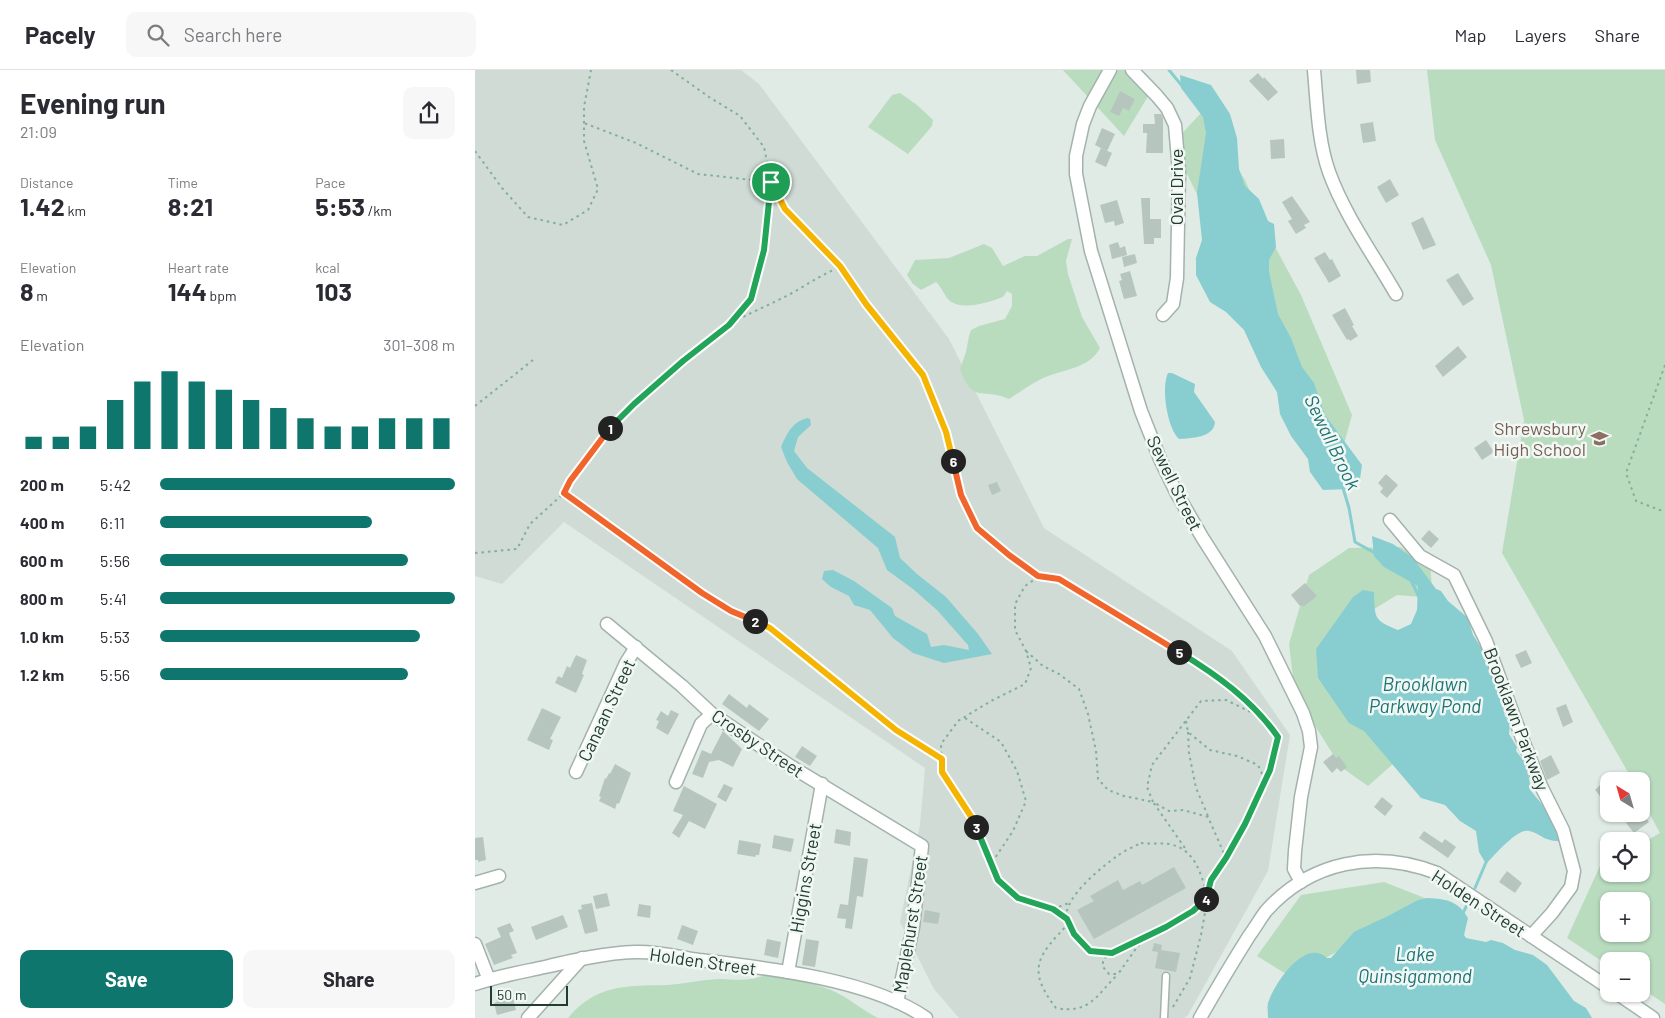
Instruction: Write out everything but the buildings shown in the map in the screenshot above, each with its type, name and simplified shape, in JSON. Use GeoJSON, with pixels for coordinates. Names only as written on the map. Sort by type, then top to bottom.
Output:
{"type":"FeatureCollection","features":[{"type":"Feature","properties":{"kind":"street","name":"Sewell Street"},"geometry":{"type":"LineString","coordinates":[[1110,70],[1090,106],[1083,124],[1076,156],[1076,174],[1091,251],[1141,411],[1160,459],[1176,492],[1202,537],[1265,636],[1303,713],[1309,730],[1311,747],[1301,797],[1294,869],[1301,882]]}},
{"type":"Feature","properties":{"kind":"street","name":"Oval Drive"},"geometry":{"type":"LineString","coordinates":[[1132,70],[1167,108],[1175,125],[1179,171],[1177,278],[1173,304],[1163,315]]}},
{"type":"Feature","properties":{"kind":"street"},"geometry":{"type":"LineString","coordinates":[[1314,70],[1319,125],[1329,172],[1359,233],[1396,294]]}},
{"type":"Feature","properties":{"kind":"street","name":"Brooklawn Parkway"},"geometry":{"type":"LineString","coordinates":[[1390,520],[1420,556],[1454,575],[1486,641],[1541,786],[1563,830],[1574,872],[1571,887],[1552,913],[1531,936]]}},
{"type":"Feature","properties":{"kind":"street","name":"Crosby Street"},"geometry":{"type":"LineString","coordinates":[[607,624],[683,686],[712,714],[792,767],[922,846]]}},
{"type":"Feature","properties":{"kind":"street","name":"Canaan Street"},"geometry":{"type":"LineString","coordinates":[[576,772],[617,681],[636,647]]}},
{"type":"Feature","properties":{"kind":"street"},"geometry":{"type":"LineString","coordinates":[[676,782],[701,724],[712,714]]}},
{"type":"Feature","properties":{"kind":"street","name":"Higgins Street"},"geometry":{"type":"LineString","coordinates":[[788,972],[822,784]]}},
{"type":"Feature","properties":{"kind":"street","name":"Maplehurst Street"},"geometry":{"type":"LineString","coordinates":[[897,1002],[913,927],[922,846]]}},
{"type":"Feature","properties":{"kind":"street","name":"Holden Street"},"geometry":{"type":"LineString","coordinates":[[1200,1018],[1239,952],[1266,912],[1301,882],[1329,868],[1364,861],[1377,860],[1424,868],[1437,873],[1600,982]]}},
{"type":"Feature","properties":{"kind":"street"},"geometry":{"type":"LineString","coordinates":[[475,883],[499,876]]}},
{"type":"Feature","properties":{"kind":"street"},"geometry":{"type":"LineString","coordinates":[[475,944],[489,980]]}},
{"type":"Feature","properties":{"kind":"street","name":"Holden Street"},"geometry":{"type":"LineString","coordinates":[[475,984],[582,958],[637,952],[788,972],[844,984],[897,1002],[926,1018]]}},
{"type":"Feature","properties":{"kind":"street"},"geometry":{"type":"LineString","coordinates":[[528,1018],[582,958]]}},
{"type":"Feature","properties":{"kind":"street"},"geometry":{"type":"LineString","coordinates":[[1630,1002],[1653,1018]]}},
{"type":"Feature","properties":{"kind":"lane"},"geometry":{"type":"LineString","coordinates":[[1164,1018],[1166,976]]}},
{"type":"Feature","properties":{"kind":"path"},"geometry":{"type":"LineString","coordinates":[[475,151],[528,217],[563,225],[588,210],[599,189],[584,141],[584,107],[591,70]]}},
{"type":"Feature","properties":{"kind":"path"},"geometry":{"type":"LineString","coordinates":[[671,70],[740,116],[764,147],[771,182],[785,209],[840,266],[866,304],[923,375],[946,432],[961,495],[977,528],[1038,576],[1059,579],[1208,670],[1242,695],[1265,718],[1278,737],[1270,770],[1245,824],[1211,880],[1201,935],[1190,978],[1172,1010]]}},
{"type":"Feature","properties":{"kind":"path"},"geometry":{"type":"LineString","coordinates":[[584,123],[636,143],[698,174],[771,182]]}},
{"type":"Feature","properties":{"kind":"path"},"geometry":{"type":"LineString","coordinates":[[729,325],[751,299],[764,250],[771,182]]}},
{"type":"Feature","properties":{"kind":"path"},"geometry":{"type":"LineString","coordinates":[[475,553],[517,549],[530,524],[564,493],[570,481],[615,423],[683,361],[729,325],[752,311],[791,294],[840,266]]}},
{"type":"Feature","properties":{"kind":"path"},"geometry":{"type":"LineString","coordinates":[[475,406],[533,360]]}},
{"type":"Feature","properties":{"kind":"path"},"geometry":{"type":"LineString","coordinates":[[1665,365],[1626,473],[1636,501],[1665,512]]}},
{"type":"Feature","properties":{"kind":"path"},"geometry":{"type":"LineString","coordinates":[[564,493],[702,593],[731,611],[770,628],[896,730],[942,759]]}},
{"type":"Feature","properties":{"kind":"path"},"geometry":{"type":"LineString","coordinates":[[1038,576],[1025,586],[1015,604],[1015,630],[1026,651],[1031,668],[1025,684],[958,721],[941,744],[942,772],[972,818],[998,880],[1018,898],[1053,909],[1067,919],[1074,934],[1090,951],[1112,953]]}},
{"type":"Feature","properties":{"kind":"path"},"geometry":{"type":"LineString","coordinates":[[1026,651],[1043,666],[1059,674],[1079,689],[1090,723],[1096,751],[1098,779],[1108,790],[1153,802],[1169,811],[1183,810],[1208,816]]}},
{"type":"Feature","properties":{"kind":"path"},"geometry":{"type":"LineString","coordinates":[[1208,897],[1199,867],[1153,802],[1147,787],[1152,765],[1201,701],[1226,700],[1265,718]]}},
{"type":"Feature","properties":{"kind":"path"},"geometry":{"type":"LineString","coordinates":[[964,717],[1001,742],[1017,771],[1026,802],[1013,831],[991,864]]}},
{"type":"Feature","properties":{"kind":"path"},"geometry":{"type":"LineString","coordinates":[[1186,720],[1189,752],[1196,788],[1226,858]]}},
{"type":"Feature","properties":{"kind":"path"},"geometry":{"type":"LineString","coordinates":[[1188,732],[1210,750],[1237,756],[1258,765],[1265,779]]}},
{"type":"Feature","properties":{"kind":"path"},"geometry":{"type":"LineString","coordinates":[[1053,909],[1069,903],[1093,875],[1119,854],[1141,843],[1170,844],[1188,852]]}},
{"type":"Feature","properties":{"kind":"path"},"geometry":{"type":"LineString","coordinates":[[1118,974],[1109,974],[1103,966],[1103,959],[1193,911],[1208,897]]}},
{"type":"Feature","properties":{"kind":"path"},"geometry":{"type":"LineString","coordinates":[[1067,919],[1069,903]]}},
{"type":"Feature","properties":{"kind":"path"},"geometry":{"type":"LineString","coordinates":[[1069,923],[1047,947],[1038,965],[1040,981],[1047,996],[1056,1008],[1070,1010],[1087,1006],[1118,974],[1130,959],[1133,950],[1146,936]]}},
{"type":"Feature","properties":{"kind":"shaded area"},"geometry":{"type":"Polygon","coordinates":[[[475,70],[741,70],[759,84],[949,339],[1044,528],[1232,651],[1290,735],[1268,871],[1188,1015],[1184,1018],[959,1018],[934,989],[900,922],[920,825],[925,768],[564,522],[502,584],[475,576],[475,70]]]}},
{"type":"Feature","properties":{"kind":"green space"},"geometry":{"type":"Polygon","coordinates":[[[1063,70],[1128,70],[1150,93],[1124,136],[1063,70]]]}},
{"type":"Feature","properties":{"kind":"green space"},"geometry":{"type":"Polygon","coordinates":[[[1427,70],[1665,70],[1665,1004],[1650,994],[1650,952],[1600,952],[1600,960],[1567,938],[1600,866],[1600,882],[1650,882],[1650,839],[1660,833],[1650,815],[1650,772],[1628,772],[1502,553],[1524,420],[1491,265],[1435,140],[1427,70]]]}},
{"type":"Feature","properties":{"kind":"green space"},"geometry":{"type":"Polygon","coordinates":[[[900,93],[933,120],[932,126],[908,154],[868,127],[892,95],[900,93]]]}},
{"type":"Feature","properties":{"kind":"green space"},"geometry":{"type":"Polygon","coordinates":[[[1202,112],[1245,180],[1266,230],[1301,295],[1352,415],[1344,444],[1336,453],[1232,264],[1172,144],[1202,112]]]}},
{"type":"Feature","properties":{"kind":"green space"},"geometry":{"type":"Polygon","coordinates":[[[1068,239],[1072,239],[1066,261],[1068,274],[1082,317],[1100,348],[1095,355],[1083,364],[1043,378],[1009,399],[974,391],[969,387],[960,369],[971,330],[1005,319],[1012,306],[1012,294],[1007,291],[1003,297],[976,305],[955,304],[948,299],[936,282],[921,290],[913,284],[907,275],[915,260],[949,258],[984,244],[992,248],[1003,266],[1025,256],[1037,256],[1068,239]]]}},
{"type":"Feature","properties":{"kind":"green space"},"geometry":{"type":"Polygon","coordinates":[[[1400,547],[1430,564],[1433,598],[1397,595],[1371,611],[1401,757],[1368,786],[1341,767],[1295,694],[1289,644],[1309,575],[1349,548],[1400,547]]]}},
{"type":"Feature","properties":{"kind":"green space"},"geometry":{"type":"Polygon","coordinates":[[[1384,882],[1430,900],[1291,977],[1257,956],[1301,895],[1384,882]]]}},
{"type":"Feature","properties":{"kind":"green space"},"geometry":{"type":"Polygon","coordinates":[[[763,976],[815,984],[843,996],[878,1018],[568,1018],[590,999],[613,989],[717,979],[745,980],[763,976]]]}},
{"type":"Feature","properties":{"kind":"water"},"geometry":{"type":"Polygon","coordinates":[[[1180,75],[1211,85],[1230,114],[1237,138],[1239,169],[1245,186],[1259,199],[1268,221],[1274,224],[1276,247],[1269,260],[1269,272],[1278,314],[1291,338],[1302,367],[1314,383],[1325,415],[1362,465],[1360,479],[1350,489],[1323,490],[1310,472],[1308,459],[1291,436],[1280,414],[1277,392],[1261,367],[1244,330],[1226,312],[1210,302],[1196,275],[1196,258],[1202,240],[1197,193],[1206,133],[1203,117],[1181,88],[1180,75]]]}},
{"type":"Feature","properties":{"kind":"water"},"geometry":{"type":"Polygon","coordinates":[[[1168,373],[1172,373],[1195,384],[1194,392],[1215,422],[1211,431],[1201,436],[1179,439],[1175,434],[1166,407],[1165,388],[1168,373]]]}},
{"type":"Feature","properties":{"kind":"water"},"geometry":{"type":"Polygon","coordinates":[[[808,418],[811,425],[798,437],[794,451],[807,468],[895,537],[900,558],[946,597],[978,634],[992,654],[944,663],[913,653],[893,638],[870,610],[854,605],[849,596],[831,587],[822,579],[824,571],[833,570],[854,581],[892,608],[895,616],[927,634],[931,647],[944,645],[969,650],[968,645],[937,610],[887,570],[878,548],[797,479],[781,447],[788,432],[794,425],[808,418]]]}},
{"type":"Feature","properties":{"kind":"water","name":"Brooklawn Parkway Pond"},"geometry":{"type":"Polygon","coordinates":[[[1372,536],[1393,544],[1413,558],[1436,589],[1441,591],[1448,601],[1468,618],[1473,635],[1488,658],[1503,691],[1504,714],[1510,725],[1509,734],[1517,747],[1516,751],[1527,765],[1531,791],[1550,814],[1559,841],[1549,840],[1529,831],[1524,831],[1506,843],[1486,864],[1479,852],[1476,831],[1460,821],[1445,805],[1421,798],[1364,731],[1349,723],[1318,678],[1316,649],[1353,597],[1363,590],[1374,592],[1375,613],[1377,617],[1384,624],[1398,630],[1411,624],[1417,610],[1418,586],[1384,567],[1374,556],[1372,536]]]}},
{"type":"Feature","properties":{"kind":"water","name":"Lake Quinsigamond"},"geometry":{"type":"Polygon","coordinates":[[[1428,898],[1446,900],[1456,904],[1464,912],[1468,918],[1464,935],[1466,938],[1503,943],[1515,950],[1533,955],[1547,965],[1574,1001],[1586,1008],[1592,1018],[1268,1018],[1268,1005],[1271,995],[1291,966],[1300,958],[1318,953],[1331,958],[1354,932],[1418,900],[1428,898]]]}},
{"type":"Feature","properties":{"kind":"waterway","name":"Sewall Brook"},"geometry":{"type":"LineString","coordinates":[[1169,70],[1183,87]]}},
{"type":"Feature","properties":{"kind":"waterway","name":"Sewall Brook"},"geometry":{"type":"LineString","coordinates":[[1343,488],[1349,508],[1355,542],[1375,553]]}},
{"type":"Feature","properties":{"kind":"waterway","name":"Sewall Brook"},"geometry":{"type":"LineString","coordinates":[[1411,580],[1419,597]]}},
{"type":"Feature","properties":{"kind":"waterway","name":"Sewall Brook"},"geometry":{"type":"LineString","coordinates":[[1475,888],[1487,860]]}},
{"type":"Feature","properties":{"kind":"waterway","name":"Sewall Brook"},"geometry":{"type":"LineString","coordinates":[[1463,913],[1468,903]]}},
{"type":"Feature","properties":{"kind":"place","name":"Shrewsbury High School"},"geometry":{"type":"Point","coordinates":[1600,438]}},
{"type":"Feature","properties":{"kind":"route"},"geometry":{"type":"LineString","coordinates":[[771,182],[785,209],[840,266],[866,304],[923,375],[946,432],[961,495],[977,528],[1038,576],[1059,579],[1208,670],[1242,695],[1265,718],[1278,737],[1270,770],[1245,824],[1211,880],[1208,897],[1193,911],[1166,927],[1112,953],[1090,951],[1074,934],[1067,919],[1053,909],[1018,898],[998,880],[972,818],[942,772],[942,759],[896,730],[770,628],[731,611],[702,593],[564,493],[570,481],[603,435],[634,404],[683,361],[729,325],[751,299],[764,250],[771,182]]}}]}
